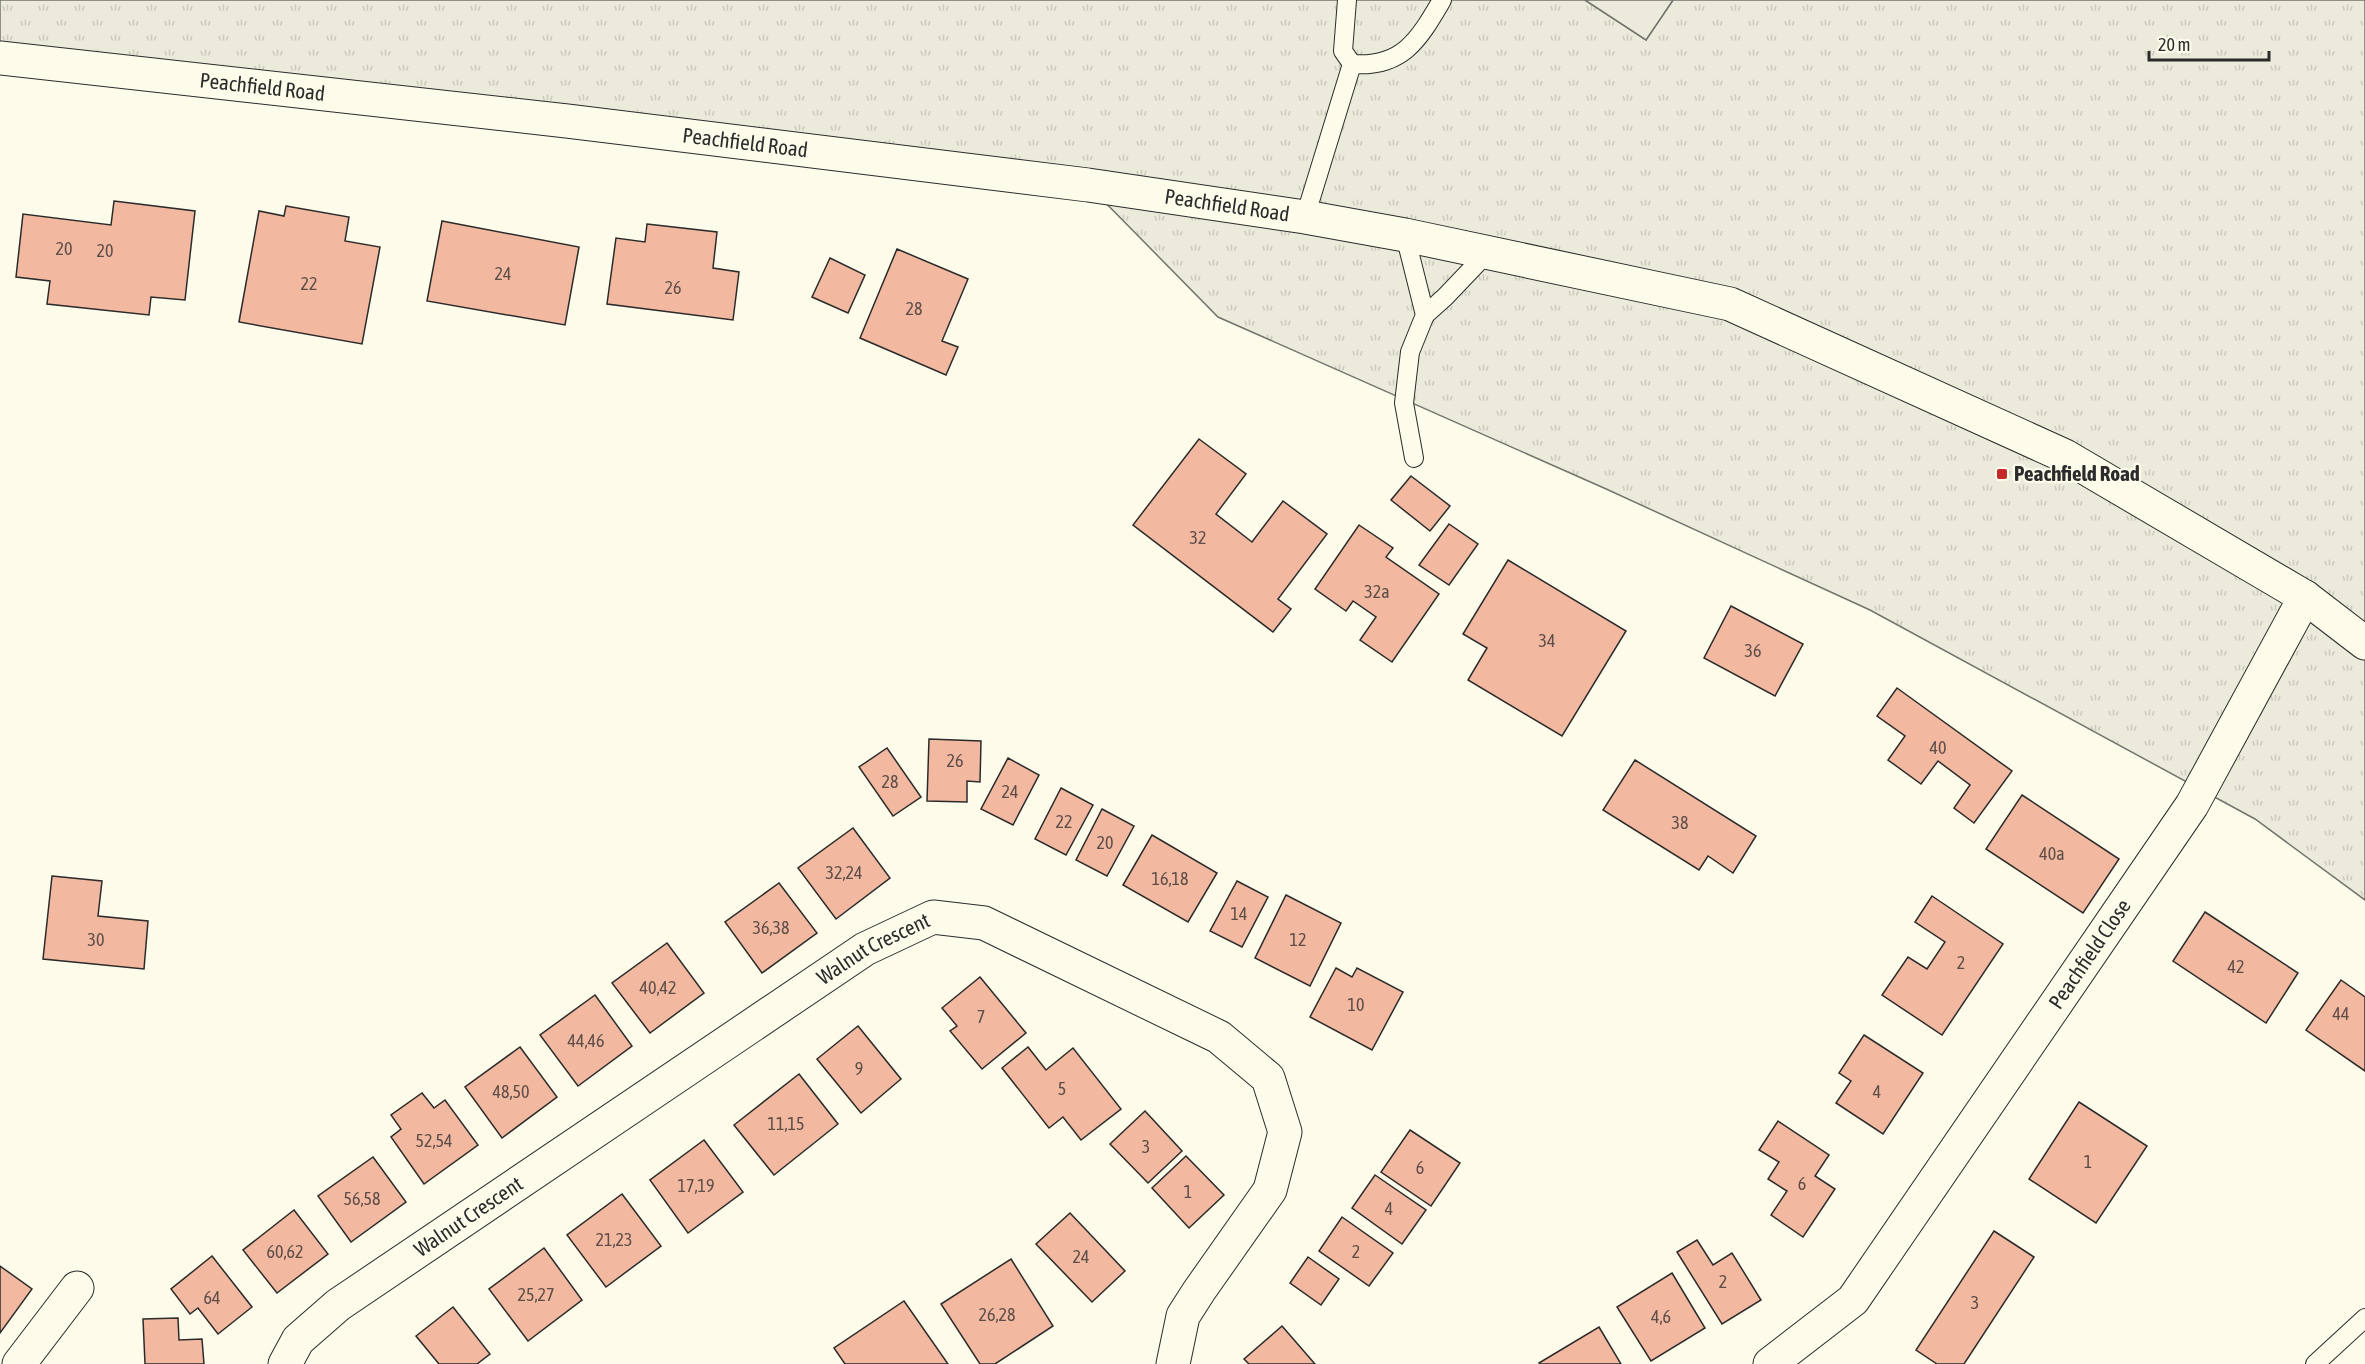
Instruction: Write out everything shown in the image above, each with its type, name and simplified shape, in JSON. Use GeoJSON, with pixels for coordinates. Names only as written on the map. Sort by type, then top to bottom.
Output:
{"type":"FeatureCollection","features":[{"type":"Feature","properties":{"kind":"street","name":"Peachfield Road"},"geometry":{"type":"LineString","coordinates":[[0,58],[579,122],[1088,185],[1305,217],[1405,235],[1730,304],[2065,456],[2306,597],[2365,643]]}},
{"type":"Feature","properties":{"kind":"street","name":"Peachfield Close"},"geometry":{"type":"LineString","coordinates":[[1770,1364],[1853,1300],[2192,805],[2306,597]]}},
{"type":"Feature","properties":{"kind":"street","name":"Walnut Crescent"},"geometry":{"type":"LineString","coordinates":[[285,1364],[298,1340],[338,1305],[865,949],[933,917],[984,923],[1219,1037],[1268,1078],[1285,1132],[1270,1190],[1198,1290],[1183,1316],[1173,1364]]}},
{"type":"Feature","properties":{"kind":"street"},"geometry":{"type":"LineString","coordinates":[[20,1364],[77,1288]]}},
{"type":"Feature","properties":{"kind":"lane"},"geometry":{"type":"LineString","coordinates":[[1347,0],[1343,51],[1352,64],[1372,66],[1401,53],[1419,38],[1442,0]]}},
{"type":"Feature","properties":{"kind":"lane"},"geometry":{"type":"LineString","coordinates":[[1305,217],[1352,64]]}},
{"type":"Feature","properties":{"kind":"lane"},"geometry":{"type":"LineString","coordinates":[[1405,235],[1425,315]]}},
{"type":"Feature","properties":{"kind":"lane"},"geometry":{"type":"LineString","coordinates":[[1414,458],[1404,404],[1410,352],[1425,315],[1487,253]]}},
{"type":"Feature","properties":{"kind":"lane"},"geometry":{"type":"LineString","coordinates":[[2315,1364],[2365,1318]]}},
{"type":"Feature","properties":{"kind":"green space"},"geometry":{"type":"Polygon","coordinates":[[[0,0],[1585,0],[1646,40],[1673,0],[2365,0],[2365,900],[2255,819],[1870,610],[1604,488],[1218,317],[1088,185],[0,58],[0,0]]]}},
{"type":"Feature","properties":{"kind":"green space"},"geometry":{"type":"Polygon","coordinates":[[[1585,0],[1673,0],[1646,40],[1585,0]]]}},
{"type":"Feature","properties":{"kind":"building"},"geometry":{"type":"Polygon","coordinates":[[[114,201],[195,211],[185,300],[151,297],[149,315],[47,304],[50,281],[16,277],[23,214],[111,225],[114,201]]]}},
{"type":"Feature","properties":{"kind":"building"},"geometry":{"type":"Polygon","coordinates":[[[286,206],[349,217],[345,241],[380,247],[362,344],[239,322],[259,211],[284,216],[286,206]]]}},
{"type":"Feature","properties":{"kind":"building"},"geometry":{"type":"Polygon","coordinates":[[[442,221],[579,247],[565,325],[427,301],[442,221]]]}},
{"type":"Feature","properties":{"kind":"building"},"geometry":{"type":"Polygon","coordinates":[[[647,224],[717,232],[713,268],[739,272],[733,320],[607,304],[616,238],[645,242],[647,224]]]}},
{"type":"Feature","properties":{"kind":"building"},"geometry":{"type":"Polygon","coordinates":[[[897,249],[968,279],[942,341],[958,347],[946,375],[860,338],[897,249]]]}},
{"type":"Feature","properties":{"kind":"building"},"geometry":{"type":"Polygon","coordinates":[[[830,258],[865,275],[848,313],[812,297],[830,258]]]}},
{"type":"Feature","properties":{"kind":"building"},"geometry":{"type":"Polygon","coordinates":[[[1199,439],[1246,474],[1216,514],[1252,542],[1283,501],[1327,534],[1278,599],[1291,609],[1273,632],[1133,525],[1199,439]]]}},
{"type":"Feature","properties":{"kind":"building"},"geometry":{"type":"Polygon","coordinates":[[[1411,476],[1450,506],[1430,531],[1391,500],[1411,476]]]}},
{"type":"Feature","properties":{"kind":"building"},"geometry":{"type":"Polygon","coordinates":[[[1449,524],[1478,544],[1449,585],[1419,565],[1449,524]]]}},
{"type":"Feature","properties":{"kind":"building"},"geometry":{"type":"Polygon","coordinates":[[[1359,525],[1393,548],[1386,557],[1439,594],[1392,662],[1360,640],[1376,617],[1353,601],[1346,611],[1315,589],[1359,525]]]}},
{"type":"Feature","properties":{"kind":"building"},"geometry":{"type":"Polygon","coordinates":[[[1508,560],[1626,631],[1562,736],[1468,680],[1487,648],[1463,634],[1508,560]]]}},
{"type":"Feature","properties":{"kind":"building"},"geometry":{"type":"Polygon","coordinates":[[[1731,606],[1803,644],[1775,696],[1704,658],[1731,606]]]}},
{"type":"Feature","properties":{"kind":"building"},"geometry":{"type":"Polygon","coordinates":[[[1897,688],[2012,771],[1974,823],[1954,808],[1970,785],[1938,761],[1921,784],[1888,760],[1905,736],[1877,716],[1897,688]]]}},
{"type":"Feature","properties":{"kind":"building"},"geometry":{"type":"Polygon","coordinates":[[[929,739],[981,741],[980,782],[967,781],[967,802],[927,801],[929,739]]]}},
{"type":"Feature","properties":{"kind":"building"},"geometry":{"type":"Polygon","coordinates":[[[887,748],[921,797],[893,816],[859,767],[887,748]]]}},
{"type":"Feature","properties":{"kind":"building"},"geometry":{"type":"Polygon","coordinates":[[[1008,758],[1039,775],[1013,825],[981,809],[1008,758]]]}},
{"type":"Feature","properties":{"kind":"building"},"geometry":{"type":"Polygon","coordinates":[[[1635,760],[1756,836],[1733,873],[1708,856],[1699,870],[1603,810],[1635,760]]]}},
{"type":"Feature","properties":{"kind":"building"},"geometry":{"type":"Polygon","coordinates":[[[1061,788],[1093,805],[1066,855],[1035,839],[1061,788]]]}},
{"type":"Feature","properties":{"kind":"building"},"geometry":{"type":"Polygon","coordinates":[[[2022,795],[2119,859],[2083,913],[1986,849],[2022,795]]]}},
{"type":"Feature","properties":{"kind":"building"},"geometry":{"type":"Polygon","coordinates":[[[1102,809],[1134,826],[1107,876],[1076,860],[1102,809]]]}},
{"type":"Feature","properties":{"kind":"building"},"geometry":{"type":"Polygon","coordinates":[[[853,828],[890,878],[836,919],[798,868],[853,828]]]}},
{"type":"Feature","properties":{"kind":"building"},"geometry":{"type":"Polygon","coordinates":[[[1152,835],[1217,873],[1188,922],[1123,885],[1152,835]]]}},
{"type":"Feature","properties":{"kind":"building"},"geometry":{"type":"Polygon","coordinates":[[[52,876],[102,881],[98,916],[148,921],[144,969],[43,959],[52,876]]]}},
{"type":"Feature","properties":{"kind":"building"},"geometry":{"type":"Polygon","coordinates":[[[1237,881],[1268,897],[1242,947],[1210,931],[1237,881]]]}},
{"type":"Feature","properties":{"kind":"building"},"geometry":{"type":"Polygon","coordinates":[[[779,883],[817,933],[762,973],[725,922],[779,883]]]}},
{"type":"Feature","properties":{"kind":"building"},"geometry":{"type":"Polygon","coordinates":[[[1286,895],[1341,923],[1310,986],[1255,958],[1286,895]]]}},
{"type":"Feature","properties":{"kind":"building"},"geometry":{"type":"Polygon","coordinates":[[[1932,896],[2003,944],[1942,1035],[1882,995],[1908,957],[1927,969],[1945,942],[1915,922],[1932,896]]]}},
{"type":"Feature","properties":{"kind":"building"},"geometry":{"type":"Polygon","coordinates":[[[2205,912],[2298,973],[2266,1023],[2173,961],[2205,912]]]}},
{"type":"Feature","properties":{"kind":"building"},"geometry":{"type":"Polygon","coordinates":[[[667,943],[704,993],[650,1033],[612,983],[667,943]]]}},
{"type":"Feature","properties":{"kind":"building"},"geometry":{"type":"Polygon","coordinates":[[[1336,968],[1352,977],[1357,968],[1403,992],[1372,1050],[1310,1017],[1336,968]]]}},
{"type":"Feature","properties":{"kind":"building"},"geometry":{"type":"Polygon","coordinates":[[[980,977],[1026,1033],[982,1069],[950,1031],[957,1026],[942,1008],[980,977]]]}},
{"type":"Feature","properties":{"kind":"building"},"geometry":{"type":"Polygon","coordinates":[[[2341,980],[2365,997],[2365,1071],[2306,1030],[2341,980]]]}},
{"type":"Feature","properties":{"kind":"building"},"geometry":{"type":"Polygon","coordinates":[[[595,995],[632,1046],[578,1086],[540,1035],[595,995]]]}},
{"type":"Feature","properties":{"kind":"building"},"geometry":{"type":"Polygon","coordinates":[[[858,1026],[901,1079],[861,1113],[817,1059],[858,1026]]]}},
{"type":"Feature","properties":{"kind":"building"},"geometry":{"type":"Polygon","coordinates":[[[1864,1035],[1923,1073],[1883,1134],[1836,1103],[1851,1081],[1839,1073],[1864,1035]]]}},
{"type":"Feature","properties":{"kind":"building"},"geometry":{"type":"Polygon","coordinates":[[[520,1047],[557,1097],[502,1138],[465,1087],[520,1047]]]}},
{"type":"Feature","properties":{"kind":"building"},"geometry":{"type":"Polygon","coordinates":[[[1028,1047],[1046,1070],[1073,1048],[1121,1109],[1081,1140],[1063,1117],[1049,1128],[1002,1068],[1028,1047]]]}},
{"type":"Feature","properties":{"kind":"building"},"geometry":{"type":"Polygon","coordinates":[[[799,1074],[838,1124],[774,1175],[734,1125],[799,1074]]]}},
{"type":"Feature","properties":{"kind":"building"},"geometry":{"type":"Polygon","coordinates":[[[422,1093],[434,1108],[445,1100],[478,1145],[424,1184],[391,1137],[401,1129],[391,1115],[422,1093]]]}},
{"type":"Feature","properties":{"kind":"building"},"geometry":{"type":"Polygon","coordinates":[[[2079,1102],[2147,1146],[2096,1223],[2029,1179],[2079,1102]]]}},
{"type":"Feature","properties":{"kind":"building"},"geometry":{"type":"Polygon","coordinates":[[[1145,1111],[1182,1151],[1148,1183],[1110,1144],[1145,1111]]]}},
{"type":"Feature","properties":{"kind":"building"},"geometry":{"type":"Polygon","coordinates":[[[1778,1121],[1829,1155],[1815,1176],[1835,1189],[1803,1237],[1771,1215],[1787,1191],[1768,1179],[1779,1162],[1759,1150],[1778,1121]]]}},
{"type":"Feature","properties":{"kind":"building"},"geometry":{"type":"Polygon","coordinates":[[[1410,1130],[1460,1163],[1431,1206],[1381,1172],[1410,1130]]]}},
{"type":"Feature","properties":{"kind":"building"},"geometry":{"type":"Polygon","coordinates":[[[704,1140],[743,1192],[688,1233],[650,1180],[704,1140]]]}},
{"type":"Feature","properties":{"kind":"building"},"geometry":{"type":"Polygon","coordinates":[[[1186,1156],[1224,1195],[1189,1228],[1152,1188],[1186,1156]]]}},
{"type":"Feature","properties":{"kind":"building"},"geometry":{"type":"Polygon","coordinates":[[[373,1157],[406,1202],[351,1242],[318,1196],[373,1157]]]}},
{"type":"Feature","properties":{"kind":"building"},"geometry":{"type":"Polygon","coordinates":[[[1375,1175],[1426,1210],[1402,1244],[1352,1208],[1375,1175]]]}},
{"type":"Feature","properties":{"kind":"building"},"geometry":{"type":"Polygon","coordinates":[[[622,1194],[661,1246],[606,1287],[567,1235],[622,1194]]]}},
{"type":"Feature","properties":{"kind":"building"},"geometry":{"type":"Polygon","coordinates":[[[294,1210],[328,1254],[277,1293],[243,1250],[294,1210]]]}},
{"type":"Feature","properties":{"kind":"building"},"geometry":{"type":"Polygon","coordinates":[[[1070,1213],[1125,1271],[1092,1302],[1036,1244],[1070,1213]]]}},
{"type":"Feature","properties":{"kind":"building"},"geometry":{"type":"Polygon","coordinates":[[[1342,1217],[1393,1253],[1369,1286],[1319,1251],[1342,1217]]]}},
{"type":"Feature","properties":{"kind":"building"},"geometry":{"type":"Polygon","coordinates":[[[1994,1231],[2034,1257],[1964,1364],[1937,1364],[1916,1350],[1994,1231]]]}},
{"type":"Feature","properties":{"kind":"building"},"geometry":{"type":"Polygon","coordinates":[[[1697,1240],[1713,1265],[1732,1253],[1761,1300],[1722,1324],[1677,1252],[1697,1240]]]}},
{"type":"Feature","properties":{"kind":"building"},"geometry":{"type":"Polygon","coordinates":[[[544,1248],[582,1300],[528,1341],[489,1289],[544,1248]]]}},
{"type":"Feature","properties":{"kind":"building"},"geometry":{"type":"Polygon","coordinates":[[[212,1256],[252,1307],[218,1334],[198,1308],[190,1314],[171,1289],[212,1256]]]}},
{"type":"Feature","properties":{"kind":"building"},"geometry":{"type":"Polygon","coordinates":[[[1308,1257],[1339,1279],[1321,1305],[1290,1283],[1308,1257]]]}},
{"type":"Feature","properties":{"kind":"building"},"geometry":{"type":"Polygon","coordinates":[[[1011,1259],[1053,1326],[995,1364],[980,1364],[941,1304],[1011,1259]]]}},
{"type":"Feature","properties":{"kind":"building"},"geometry":{"type":"Polygon","coordinates":[[[0,1266],[32,1289],[0,1333],[0,1266]]]}},
{"type":"Feature","properties":{"kind":"building"},"geometry":{"type":"Polygon","coordinates":[[[1672,1273],[1705,1328],[1651,1361],[1617,1307],[1672,1273]]]}},
{"type":"Feature","properties":{"kind":"building"},"geometry":{"type":"Polygon","coordinates":[[[904,1301],[948,1364],[845,1364],[834,1348],[904,1301]]]}},
{"type":"Feature","properties":{"kind":"building"},"geometry":{"type":"Polygon","coordinates":[[[453,1307],[490,1354],[477,1364],[439,1364],[416,1336],[453,1307]]]}},
{"type":"Feature","properties":{"kind":"building"},"geometry":{"type":"Polygon","coordinates":[[[178,1318],[179,1340],[202,1339],[204,1364],[145,1364],[143,1319],[178,1318]]]}},
{"type":"Feature","properties":{"kind":"building"},"geometry":{"type":"Polygon","coordinates":[[[1282,1326],[1315,1364],[1249,1364],[1244,1359],[1282,1326]]]}},
{"type":"Feature","properties":{"kind":"building"},"geometry":{"type":"Polygon","coordinates":[[[1599,1327],[1621,1364],[1539,1363],[1599,1327]]]}},
{"type":"Feature","properties":{"kind":"place","name":"Peachfield Road"},"geometry":{"type":"Point","coordinates":[2002,474]}}]}
